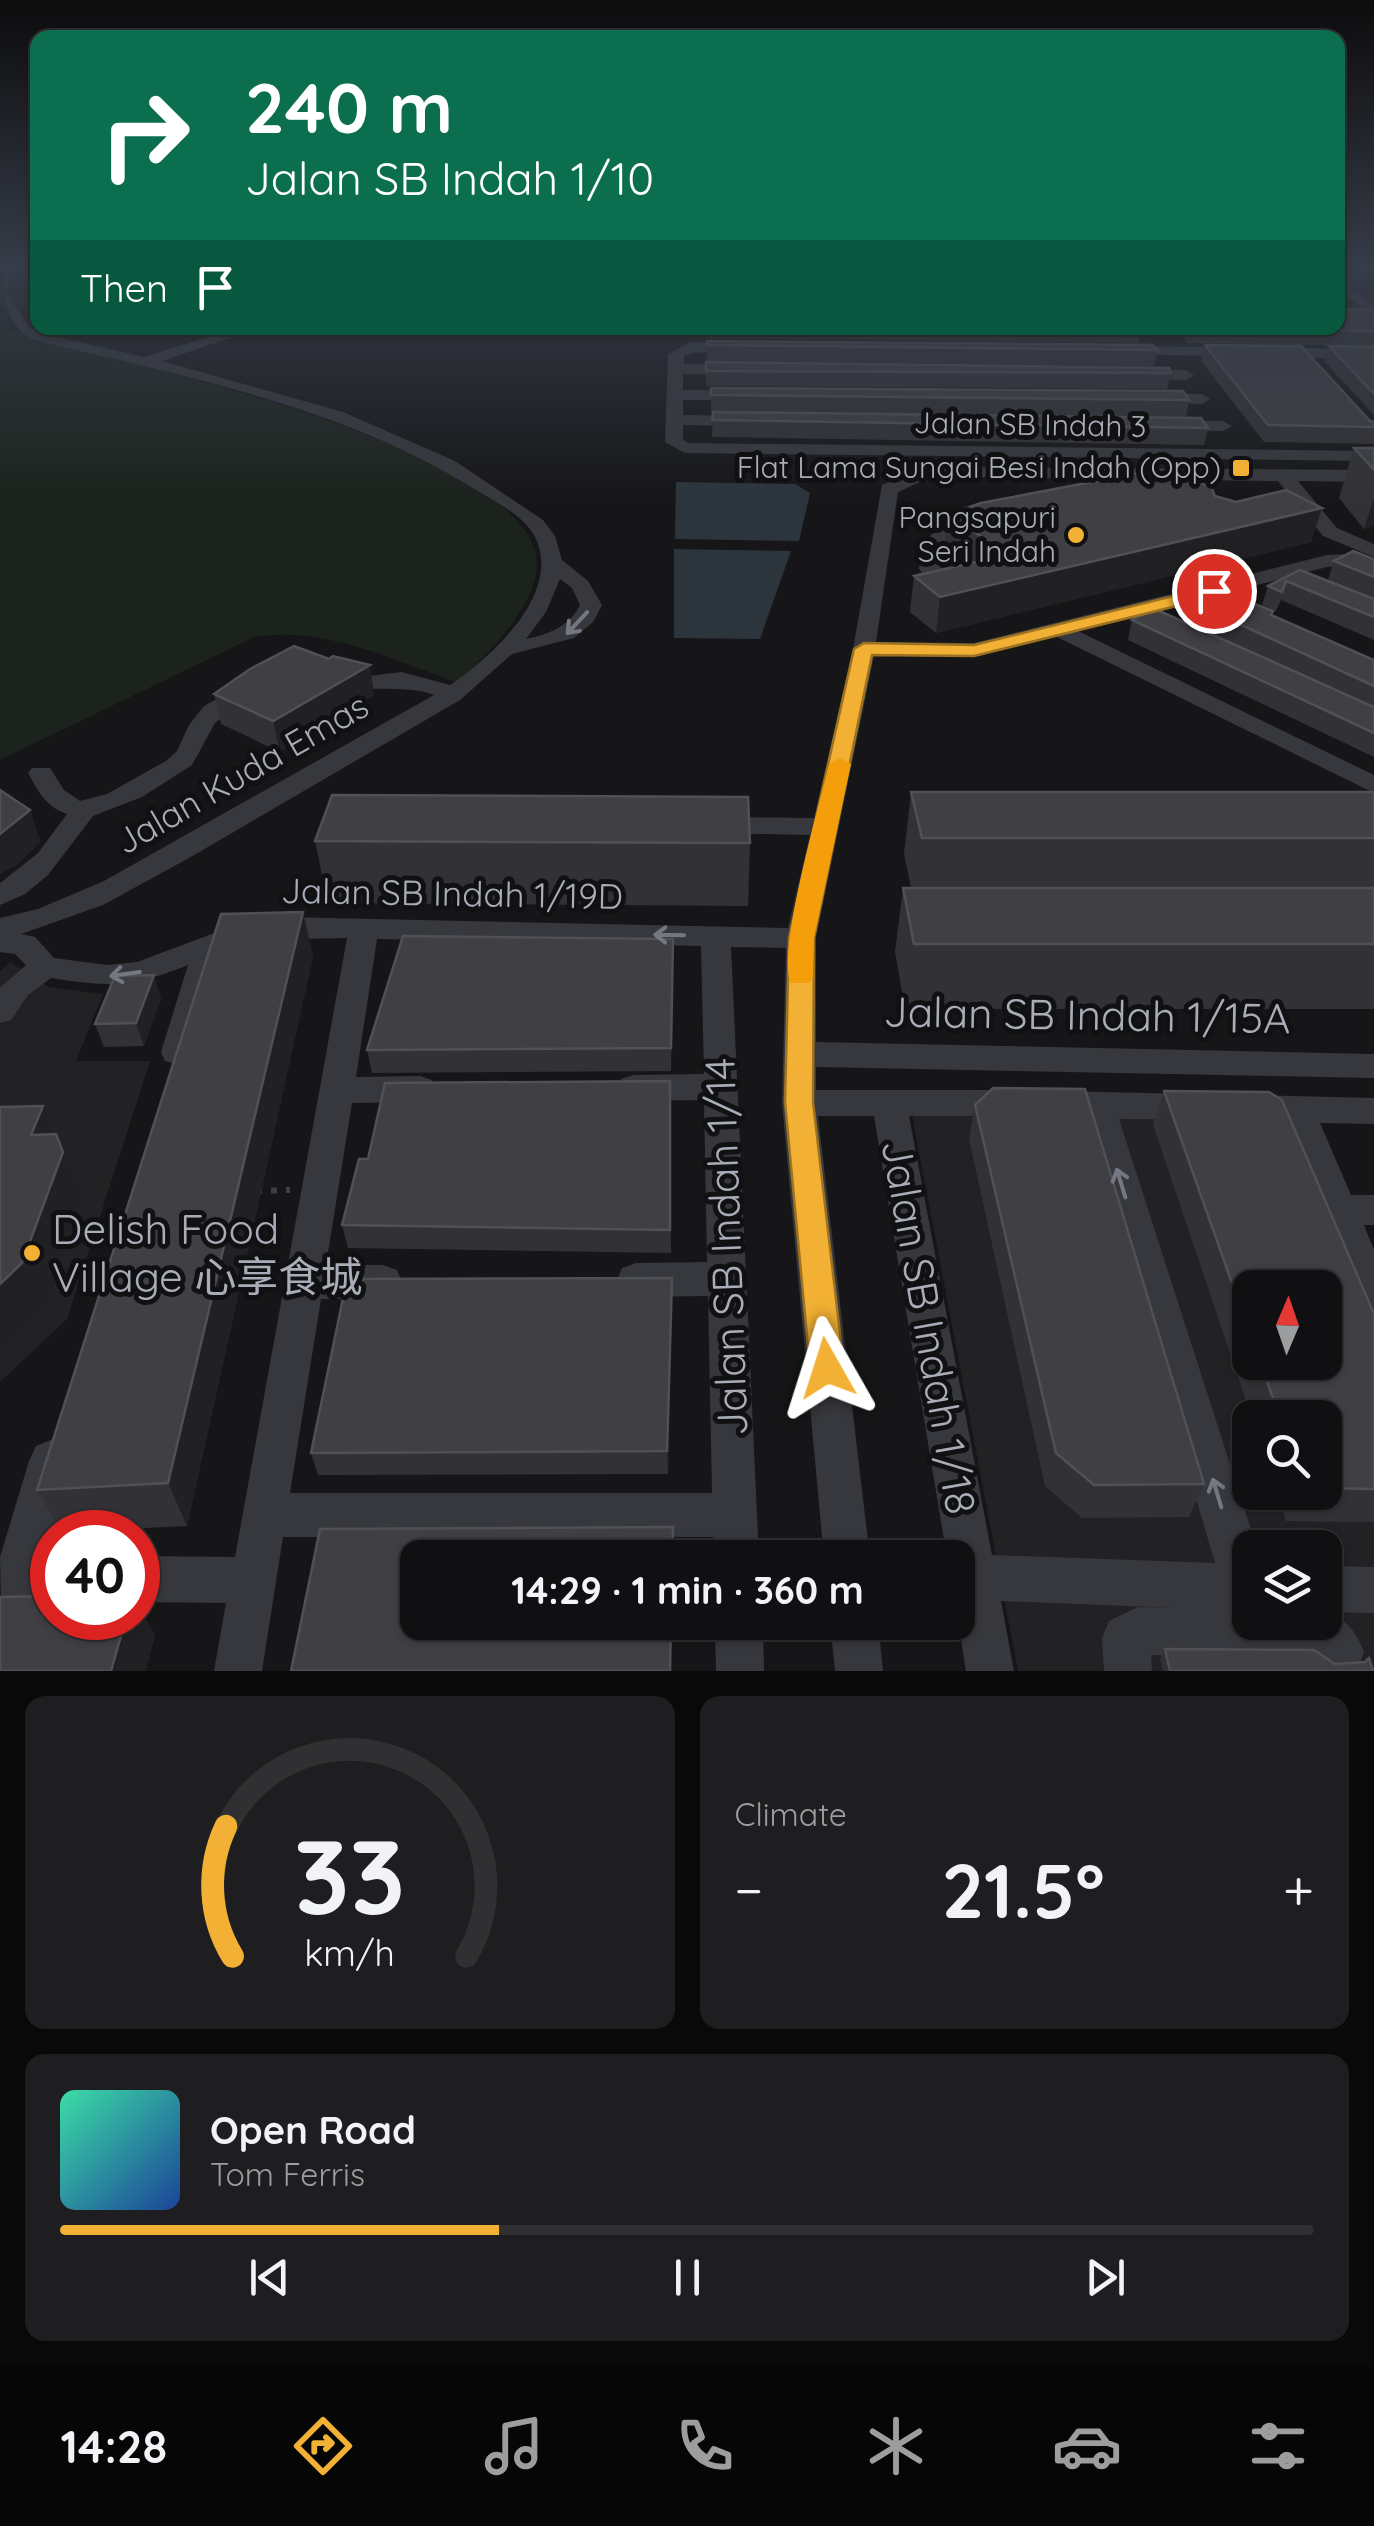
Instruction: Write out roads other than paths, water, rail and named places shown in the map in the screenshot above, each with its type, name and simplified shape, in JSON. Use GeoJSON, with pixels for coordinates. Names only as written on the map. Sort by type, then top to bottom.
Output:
{"type":"FeatureCollection","features":[{"type":"Feature","properties":{"kind":"street","name":"Jalan Kuda Emas"},"geometry":{"type":"LineString","coordinates":[[0,928],[52,917],[87,903],[253,810],[474,678],[529,618],[552,577],[554,563],[545,537],[528,515],[460,468],[320,410],[146,361],[81,347]]}},
{"type":"Feature","properties":{"kind":"street"},"geometry":{"type":"LineString","coordinates":[[146,361],[191,347]]}},
{"type":"Feature","properties":{"kind":"street"},"geometry":{"type":"LineString","coordinates":[[765,348],[691,348],[676,354],[675,420],[766,421]]}},
{"type":"Feature","properties":{"kind":"street"},"geometry":{"type":"LineString","coordinates":[[1108,351],[1374,354]]}},
{"type":"Feature","properties":{"kind":"street"},"geometry":{"type":"LineString","coordinates":[[1168,352],[1244,454]]}},
{"type":"Feature","properties":{"kind":"street"},"geometry":{"type":"LineString","coordinates":[[1303,353],[1324,376]]}},
{"type":"Feature","properties":{"kind":"street"},"geometry":{"type":"LineString","coordinates":[[676,369],[768,370]]}},
{"type":"Feature","properties":{"kind":"street"},"geometry":{"type":"LineString","coordinates":[[1109,374],[1186,375]]}},
{"type":"Feature","properties":{"kind":"street"},"geometry":{"type":"LineString","coordinates":[[675,395],[772,396]]}},
{"type":"Feature","properties":{"kind":"street"},"geometry":{"type":"LineString","coordinates":[[1143,399],[1202,399]]}},
{"type":"Feature","properties":{"kind":"street","name":"Jalan SB Indah 3"},"geometry":{"type":"LineString","coordinates":[[675,420],[674,442],[685,448],[964,451],[1058,474],[1244,454],[1374,456]]}},
{"type":"Feature","properties":{"kind":"street"},"geometry":{"type":"LineString","coordinates":[[1146,425],[1223,426]]}},
{"type":"Feature","properties":{"kind":"street"},"geometry":{"type":"LineString","coordinates":[[955,427],[964,451]]}},
{"type":"Feature","properties":{"kind":"street"},"geometry":{"type":"LineString","coordinates":[[845,1540],[799,1102],[801,938],[864,649],[889,489],[900,481],[937,473],[1058,474],[1290,485],[1374,495]]}},
{"type":"Feature","properties":{"kind":"street"},"geometry":{"type":"LineString","coordinates":[[1290,485],[1374,476]]}},
{"type":"Feature","properties":{"kind":"street"},"geometry":{"type":"LineString","coordinates":[[1290,485],[1330,532],[1364,550],[1374,566]]}},
{"type":"Feature","properties":{"kind":"street"},"geometry":{"type":"LineString","coordinates":[[1124,494],[1176,494]]}},
{"type":"Feature","properties":{"kind":"street"},"geometry":{"type":"LineString","coordinates":[[948,583],[929,569],[931,545],[939,538],[1007,517]]}},
{"type":"Feature","properties":{"kind":"street"},"geometry":{"type":"LineString","coordinates":[[864,649],[974,650],[1364,550]]}},
{"type":"Feature","properties":{"kind":"street","name":"Jalan Kuda Emas"},"geometry":{"type":"LineString","coordinates":[[503,650],[568,635],[588,614],[591,606],[581,584],[554,563]]}},
{"type":"Feature","properties":{"kind":"street"},"geometry":{"type":"LineString","coordinates":[[1282,572],[1314,586]]}},
{"type":"Feature","properties":{"kind":"street"},"geometry":{"type":"LineString","coordinates":[[1205,593],[1239,608]]}},
{"type":"Feature","properties":{"kind":"street"},"geometry":{"type":"LineString","coordinates":[[1137,610],[1164,624]]}},
{"type":"Feature","properties":{"kind":"street"},"geometry":{"type":"LineString","coordinates":[[1059,630],[1374,786]]}},
{"type":"Feature","properties":{"kind":"street"},"geometry":{"type":"LineString","coordinates":[[353,684],[379,678],[406,678],[427,682],[449,693]]}},
{"type":"Feature","properties":{"kind":"street"},"geometry":{"type":"LineString","coordinates":[[0,896],[49,863],[83,810],[165,774],[186,758],[206,719],[218,707],[264,680]]}},
{"type":"Feature","properties":{"kind":"street"},"geometry":{"type":"LineString","coordinates":[[41,773],[54,798],[83,810]]}},
{"type":"Feature","properties":{"kind":"street"},"geometry":{"type":"LineString","coordinates":[[691,825],[826,826]]}},
{"type":"Feature","properties":{"kind":"street","name":"Jalan SB Indah 1/19D"},"geometry":{"type":"LineString","coordinates":[[0,942],[24,944],[45,967],[107,976],[141,972],[249,930],[283,927],[801,938]]}},
{"type":"Feature","properties":{"kind":"street"},"geometry":{"type":"LineString","coordinates":[[238,1671],[364,928]]}},
{"type":"Feature","properties":{"kind":"street","name":"Jalan SB Indah 1/14"},"geometry":{"type":"LineString","coordinates":[[716,936],[736,1536]]}},
{"type":"Feature","properties":{"kind":"street"},"geometry":{"type":"LineString","coordinates":[[169,1082],[204,964],[216,940]]}},
{"type":"Feature","properties":{"kind":"street"},"geometry":{"type":"LineString","coordinates":[[0,1012],[17,987],[45,967]]}},
{"type":"Feature","properties":{"kind":"street","name":"Jalan SB Indah 1/15A"},"geometry":{"type":"LineString","coordinates":[[798,1054],[1374,1066]]}},
{"type":"Feature","properties":{"kind":"street"},"geometry":{"type":"LineString","coordinates":[[605,1088],[720,1087]]}},
{"type":"Feature","properties":{"kind":"street"},"geometry":{"type":"LineString","coordinates":[[337,1090],[452,1089]]}},
{"type":"Feature","properties":{"kind":"street"},"geometry":{"type":"LineString","coordinates":[[799,1102],[1374,1111]]}},
{"type":"Feature","properties":{"kind":"street","name":"Jalan SB Indah 1/18"},"geometry":{"type":"LineString","coordinates":[[890,1102],[965,1540]]}},
{"type":"Feature","properties":{"kind":"street"},"geometry":{"type":"LineString","coordinates":[[1097,1104],[1232,1567]]}},
{"type":"Feature","properties":{"kind":"street"},"geometry":{"type":"LineString","coordinates":[[1297,1110],[1356,1210],[1374,1296]]}},
{"type":"Feature","properties":{"kind":"street"},"geometry":{"type":"LineString","coordinates":[[592,1280],[727,1279]]}},
{"type":"Feature","properties":{"kind":"street"},"geometry":{"type":"LineString","coordinates":[[304,1282],[420,1281]]}},
{"type":"Feature","properties":{"kind":"street"},"geometry":{"type":"LineString","coordinates":[[23,1580],[60,1434]]}},
{"type":"Feature","properties":{"kind":"street"},"geometry":{"type":"LineString","coordinates":[[265,1515],[736,1536]]}},
{"type":"Feature","properties":{"kind":"street"},"geometry":{"type":"LineString","coordinates":[[975,1578],[1232,1597]]}},
{"type":"Feature","properties":{"kind":"street"},"geometry":{"type":"LineString","coordinates":[[160,1580],[254,1580]]}},
{"type":"Feature","properties":{"kind":"street"},"geometry":{"type":"LineString","coordinates":[[1342,1589],[1374,1590]]}},
{"type":"Feature","properties":{"kind":"street","name":"Jalan SB Indah 1/18"},"geometry":{"type":"LineString","coordinates":[[975,1594],[990,1671]]}},
{"type":"Feature","properties":{"kind":"street"},"geometry":{"type":"LineString","coordinates":[[1128,1671],[1126,1638],[1232,1601]]}},
{"type":"Feature","properties":{"kind":"street"},"geometry":{"type":"LineString","coordinates":[[739,1640],[740,1671]]}},
{"type":"Feature","properties":{"kind":"street"},"geometry":{"type":"LineString","coordinates":[[856,1640],[860,1671]]}},
{"type":"Feature","properties":{"kind":"street"},"geometry":{"type":"LineString","coordinates":[[1330,1640],[1340,1652]]}},
{"type":"Feature","properties":{"kind":"place","name":"Flat Lama Sungai Besi Indah (Opp)"},"geometry":{"type":"Point","coordinates":[1241,468]}},
{"type":"Feature","properties":{"kind":"place","name":"Pangsapuri Seri Indah"},"geometry":{"type":"Point","coordinates":[1076,535]}},
{"type":"Feature","properties":{"kind":"place","name":"Delish Food Village 心享食城"},"geometry":{"type":"Point","coordinates":[32,1253]}}]}
